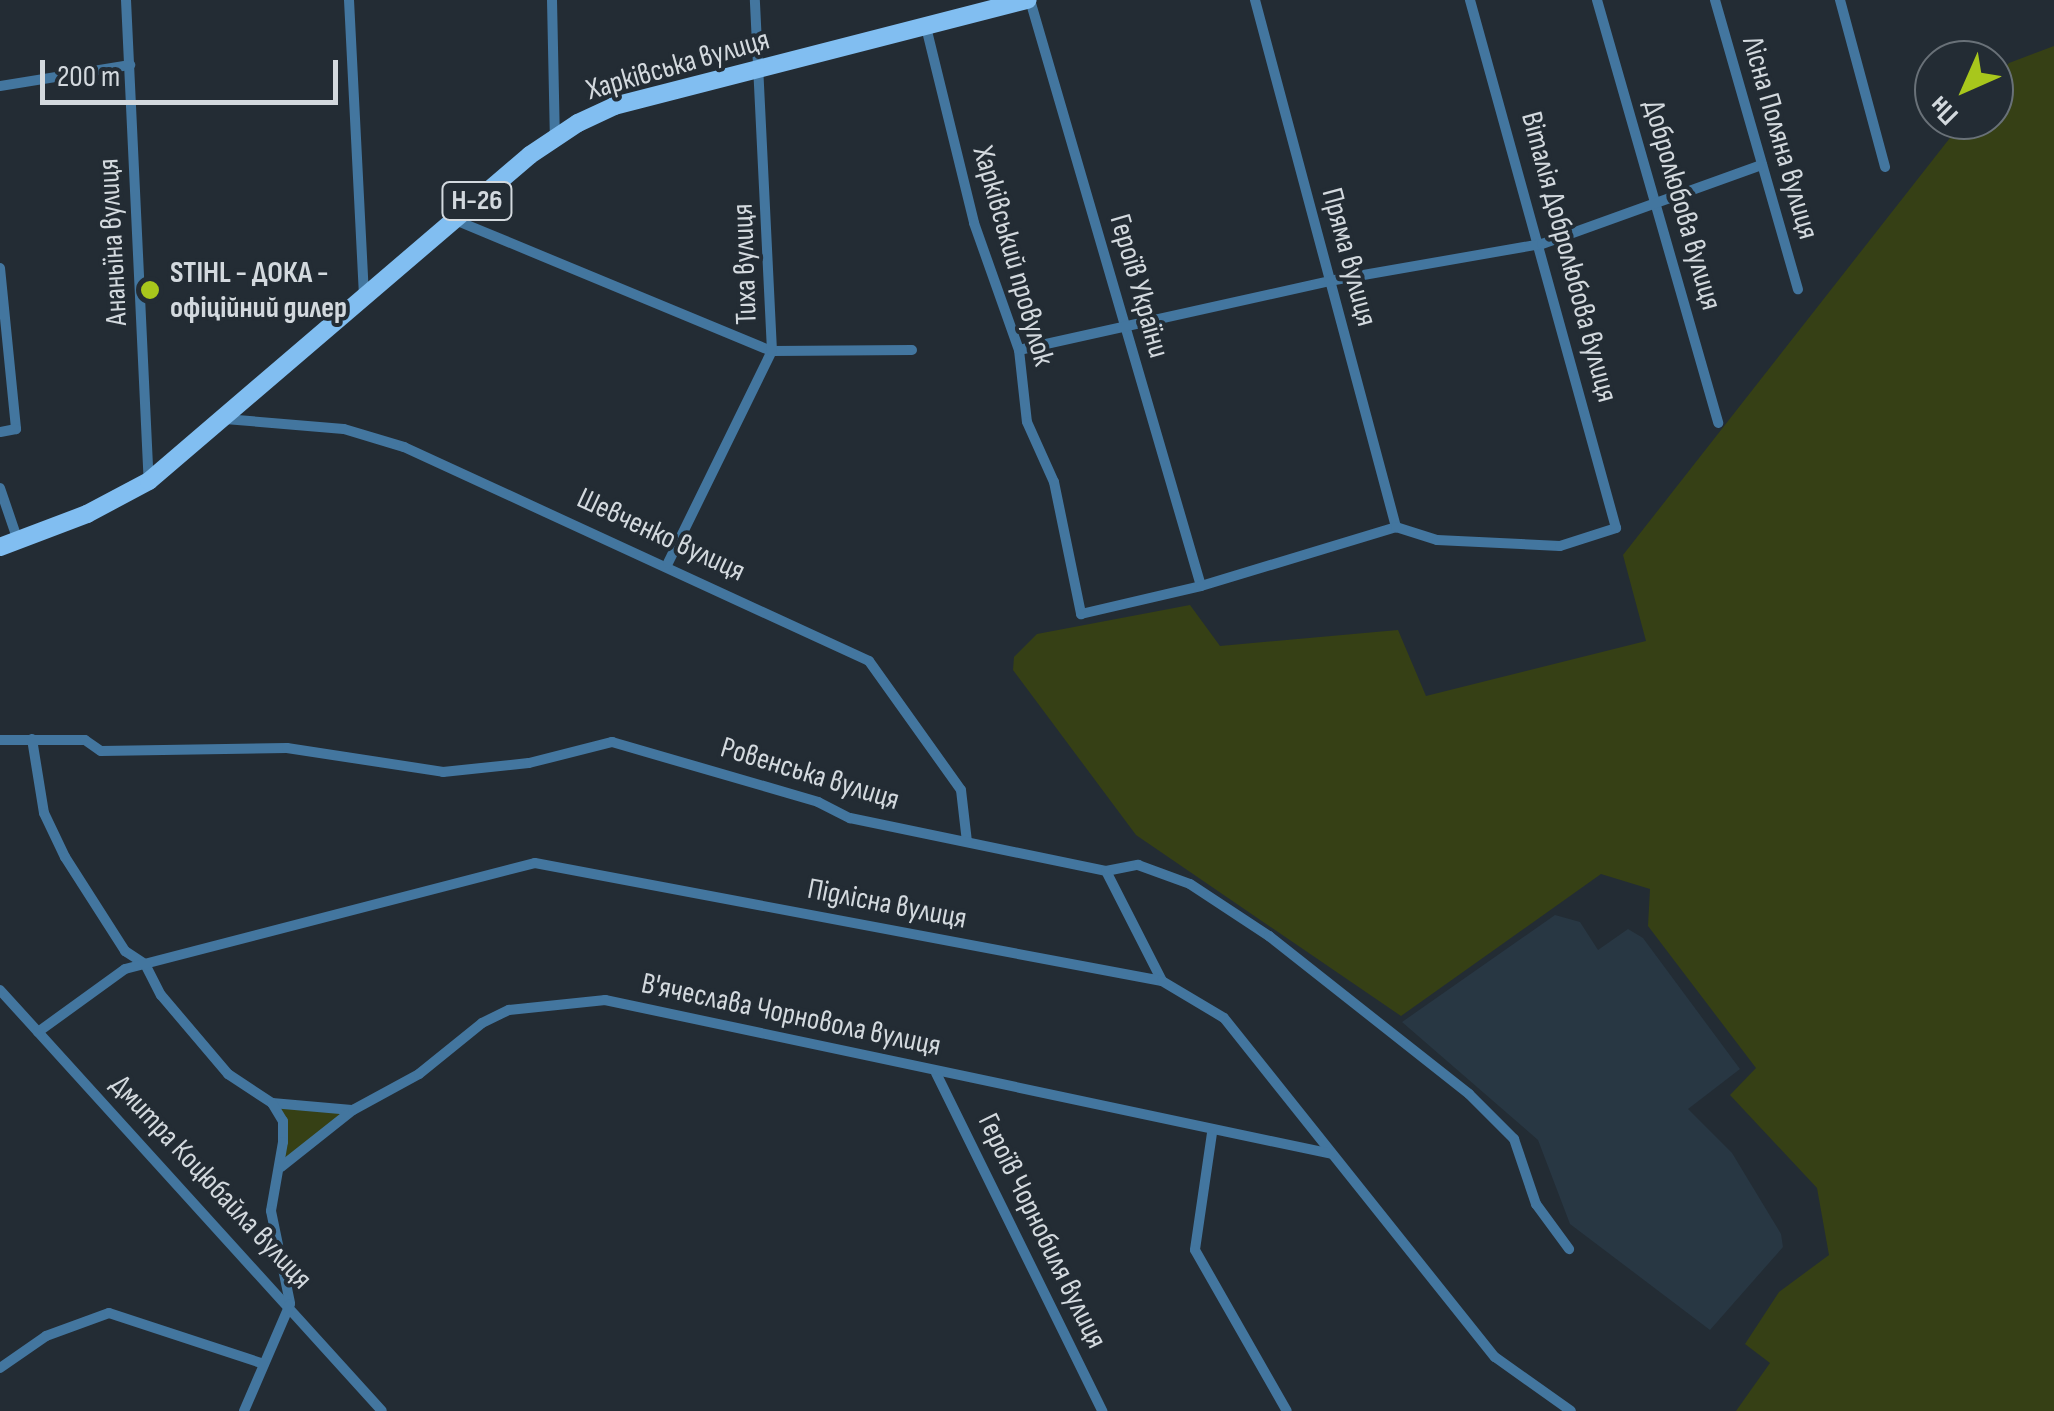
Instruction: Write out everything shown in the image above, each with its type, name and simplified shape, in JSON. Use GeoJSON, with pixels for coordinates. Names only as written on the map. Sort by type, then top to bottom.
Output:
{"type":"FeatureCollection","features":[{"type":"Feature","properties":{"kind":"main road","name":"Харківська вулиця"},"geometry":{"type":"LineString","coordinates":[[9,544],[149,481],[555,138],[614,106],[1029,0]]}},
{"type":"Feature","properties":{"kind":"street","name":"Ананьїна вулиця"},"geometry":{"type":"LineString","coordinates":[[126,0],[149,481]]}},
{"type":"Feature","properties":{"kind":"street"},"geometry":{"type":"LineString","coordinates":[[349,0],[364,299]]}},
{"type":"Feature","properties":{"kind":"street"},"geometry":{"type":"LineString","coordinates":[[552,0],[555,138]]}},
{"type":"Feature","properties":{"kind":"street","name":"Тиха вулиця"},"geometry":{"type":"LineString","coordinates":[[668,563],[772,351],[770,210],[757,69],[756,0]]}},
{"type":"Feature","properties":{"kind":"street","name":"Героїв України"},"geometry":{"type":"LineString","coordinates":[[1029,0],[1201,586]]}},
{"type":"Feature","properties":{"kind":"street","name":"Пряма вулиця"},"geometry":{"type":"LineString","coordinates":[[1254,0],[1396,527]]}},
{"type":"Feature","properties":{"kind":"street","name":"Віталія Добролюбова вулиця"},"geometry":{"type":"LineString","coordinates":[[1396,527],[1436,540],[1560,546],[1616,528],[1542,244],[1470,0]]}},
{"type":"Feature","properties":{"kind":"street","name":"Добролюбова вулиця"},"geometry":{"type":"LineString","coordinates":[[1597,0],[1718,423]]}},
{"type":"Feature","properties":{"kind":"street","name":"Лісна Поляна вулиця"},"geometry":{"type":"LineString","coordinates":[[1714,0],[1798,290]]}},
{"type":"Feature","properties":{"kind":"street"},"geometry":{"type":"LineString","coordinates":[[1840,0],[1885,167]]}},
{"type":"Feature","properties":{"kind":"street","name":"Харківський провулок"},"geometry":{"type":"LineString","coordinates":[[926,27],[974,223],[1020,350],[1027,422],[1054,482],[1081,614],[1201,586]]}},
{"type":"Feature","properties":{"kind":"street"},"geometry":{"type":"LineString","coordinates":[[0,86],[130,66]]}},
{"type":"Feature","properties":{"kind":"street"},"geometry":{"type":"LineString","coordinates":[[1020,350],[1329,281],[1542,244],[1762,165]]}},
{"type":"Feature","properties":{"kind":"street"},"geometry":{"type":"LineString","coordinates":[[455,220],[772,351],[912,350]]}},
{"type":"Feature","properties":{"kind":"street"},"geometry":{"type":"LineString","coordinates":[[0,268],[16,429],[0,432]]}},
{"type":"Feature","properties":{"kind":"street","name":"Шевченко вулиця"},"geometry":{"type":"LineString","coordinates":[[225,419],[344,429],[404,447],[668,563],[869,661],[961,790],[967,842]]}},
{"type":"Feature","properties":{"kind":"street"},"geometry":{"type":"LineString","coordinates":[[0,488],[9,544]]}},
{"type":"Feature","properties":{"kind":"street"},"geometry":{"type":"LineString","coordinates":[[1201,586],[1396,527]]}},
{"type":"Feature","properties":{"kind":"street"},"geometry":{"type":"LineString","coordinates":[[32,738],[44,813],[66,857],[125,951],[145,964],[161,995],[228,1074],[272,1103],[283,1121],[281,1167],[271,1211],[290,1304],[244,1411]]}},
{"type":"Feature","properties":{"kind":"street","name":"Ровенська вулиця"},"geometry":{"type":"LineString","coordinates":[[0,740],[84,740],[101,751],[286,748],[443,772],[529,763],[612,742],[818,802],[850,818],[1106,871],[1138,865],[1212,897],[1469,1094],[1514,1139],[1536,1204],[1569,1249]]}},
{"type":"Feature","properties":{"kind":"street","name":"Підлісна вулиця"},"geometry":{"type":"LineString","coordinates":[[38,1032],[125,970],[535,863],[1162,981],[1224,1018],[1495,1357],[1570,1411]]}},
{"type":"Feature","properties":{"kind":"street"},"geometry":{"type":"LineString","coordinates":[[1106,871],[1162,981]]}},
{"type":"Feature","properties":{"kind":"street","name":"Дмитра Коцюбайла вулиця"},"geometry":{"type":"LineString","coordinates":[[0,990],[290,1304],[382,1411]]}},
{"type":"Feature","properties":{"kind":"street","name":"В'ячеслава Чорновола вулиця"},"geometry":{"type":"LineString","coordinates":[[281,1167],[352,1110],[419,1074],[482,1023],[510,1010],[605,1000],[1212,1133],[1333,1154]]}},
{"type":"Feature","properties":{"kind":"street","name":"Героїв Чорнобиля вулиця"},"geometry":{"type":"LineString","coordinates":[[936,1073],[1102,1411]]}},
{"type":"Feature","properties":{"kind":"street"},"geometry":{"type":"LineString","coordinates":[[272,1103],[352,1110]]}},
{"type":"Feature","properties":{"kind":"street"},"geometry":{"type":"LineString","coordinates":[[1212,1133],[1194,1250],[1287,1411]]}},
{"type":"Feature","properties":{"kind":"street"},"geometry":{"type":"LineString","coordinates":[[0,1368],[46,1336],[109,1313],[264,1364]]}},
{"type":"Feature","properties":{"kind":"shaded area"},"geometry":{"type":"Polygon","coordinates":[[[1555,915],[1580,922],[1598,950],[1628,929],[1643,938],[1740,1069],[1688,1109],[1732,1153],[1781,1234],[1783,1247],[1710,1330],[1570,1224],[1538,1140],[1402,1022],[1555,915]]]}},
{"type":"Feature","properties":{"kind":"green space"},"geometry":{"type":"Polygon","coordinates":[[[2054,46],[2054,1411],[1736,1411],[1770,1363],[1745,1344],[1779,1292],[1829,1255],[1817,1188],[1730,1095],[1756,1068],[1648,926],[1650,889],[1601,874],[1401,1016],[1136,835],[1013,670],[1014,657],[1037,634],[1190,605],[1220,646],[1398,630],[1426,696],[1646,641],[1623,555],[1948,140],[2014,140],[2014,61],[2054,46]]]}},
{"type":"Feature","properties":{"kind":"green space"},"geometry":{"type":"Polygon","coordinates":[[[272,1103],[353,1110],[281,1167],[281,1117],[272,1103]]]}},
{"type":"Feature","properties":{"kind":"place","name":"STIHL - ДОКА - офіційний дилер"},"geometry":{"type":"Point","coordinates":[150,290]}}]}
